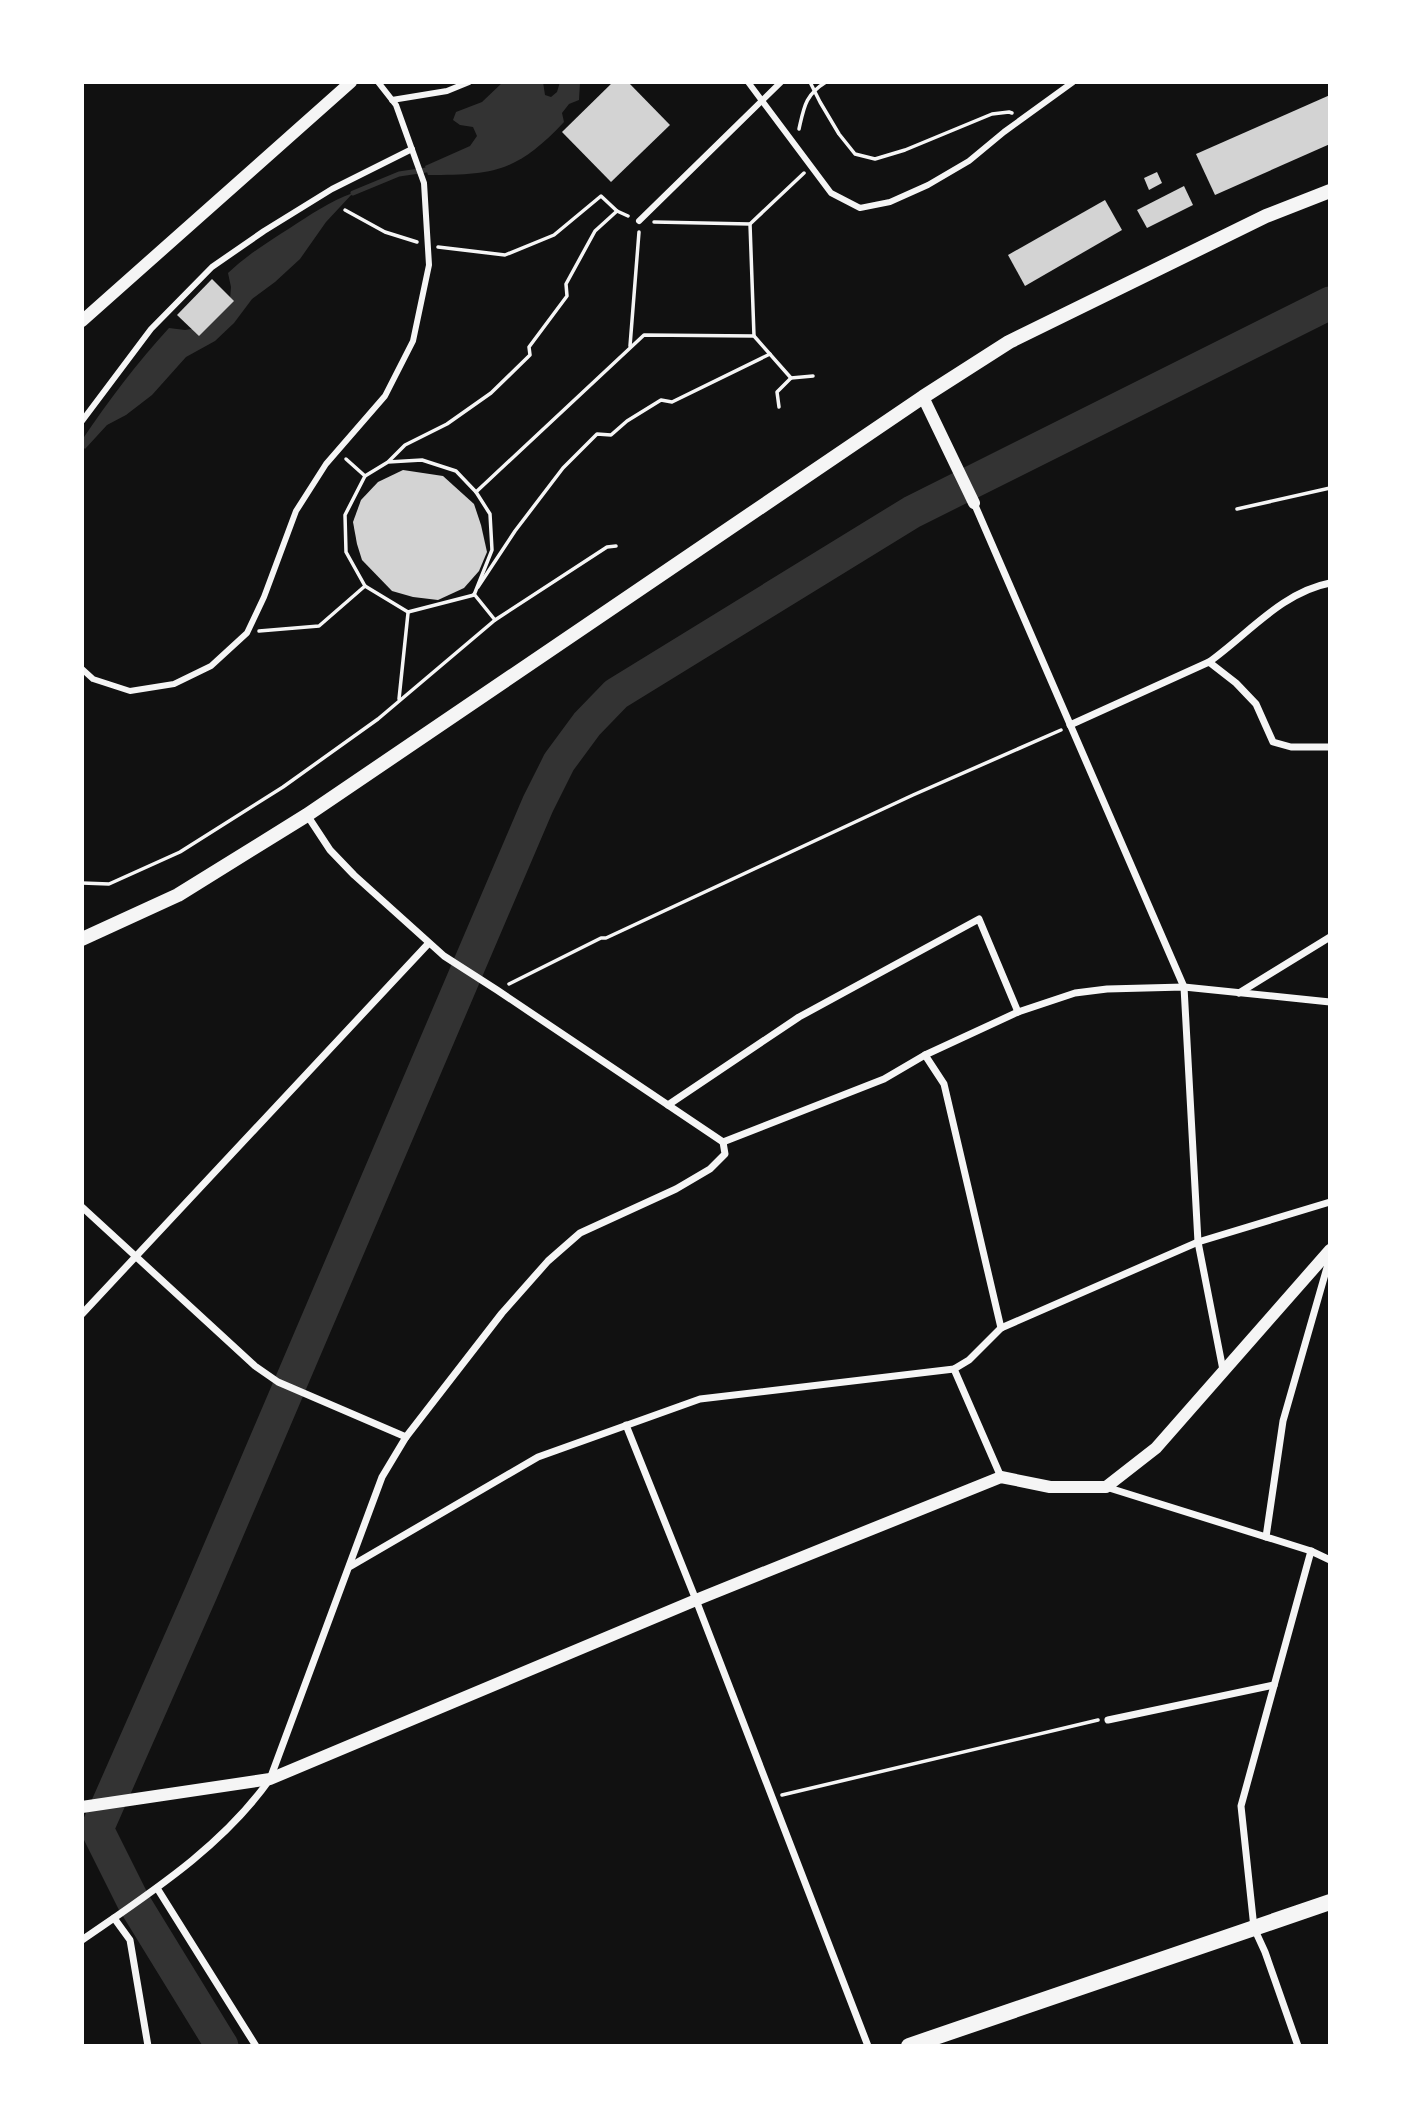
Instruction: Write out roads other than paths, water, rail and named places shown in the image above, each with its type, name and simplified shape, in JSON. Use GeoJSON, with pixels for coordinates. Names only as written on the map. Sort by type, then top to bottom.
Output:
{"type":"FeatureCollection","features":[{"type":"Feature","properties":{"kind":"main road"},"geometry":{"type":"LineString","coordinates":[[82,939],[177,895],[307,815],[923,397],[1009,342],[1266,216],[1330,191]]}},
{"type":"Feature","properties":{"kind":"main road"},"geometry":{"type":"LineString","coordinates":[[909,2046],[1330,1902]]}},
{"type":"Feature","properties":{"kind":"street"},"geometry":{"type":"LineString","coordinates":[[82,321],[351,82]]}},
{"type":"Feature","properties":{"kind":"street"},"geometry":{"type":"LineString","coordinates":[[82,669],[93,679],[130,691],[174,684],[211,666],[247,632],[264,597],[296,511],[327,464],[385,396],[413,341],[429,265],[424,183],[396,105],[378,82]]}},
{"type":"Feature","properties":{"kind":"street"},"geometry":{"type":"LineString","coordinates":[[392,100],[447,91],[469,82]]}},
{"type":"Feature","properties":{"kind":"street"},"geometry":{"type":"LineString","coordinates":[[748,82],[831,193],[860,208],[890,202],[928,185],[969,161],[1073,82]]}},
{"type":"Feature","properties":{"kind":"street"},"geometry":{"type":"LineString","coordinates":[[639,221],[781,82]]}},
{"type":"Feature","properties":{"kind":"street"},"geometry":{"type":"LineString","coordinates":[[82,421],[151,329],[212,267],[332,189],[412,149]]}},
{"type":"Feature","properties":{"kind":"street"},"geometry":{"type":"LineString","coordinates":[[923,397],[974,503],[1184,987],[1198,1242],[1224,1371]]}},
{"type":"Feature","properties":{"kind":"street"},"geometry":{"type":"LineString","coordinates":[[1070,725],[1209,662],[1278,608],[1312,586],[1330,583]]}},
{"type":"Feature","properties":{"kind":"street"},"geometry":{"type":"LineString","coordinates":[[1209,662],[1236,683],[1256,704],[1273,742],[1292,747],[1330,747]]}},
{"type":"Feature","properties":{"kind":"street"},"geometry":{"type":"LineString","coordinates":[[307,815],[330,850],[354,875],[453,964],[498,990],[723,1142]]}},
{"type":"Feature","properties":{"kind":"street"},"geometry":{"type":"LineString","coordinates":[[668,1105],[799,1017],[979,919],[1018,1012]]}},
{"type":"Feature","properties":{"kind":"street"},"geometry":{"type":"LineString","coordinates":[[1239,993],[1330,937]]}},
{"type":"Feature","properties":{"kind":"street"},"geometry":{"type":"LineString","coordinates":[[82,1314],[428,944]]}},
{"type":"Feature","properties":{"kind":"street"},"geometry":{"type":"LineString","coordinates":[[723,1142],[884,1079],[925,1055],[1018,1012],[1075,993],[1107,989],[1184,987],[1330,1002]]}},
{"type":"Feature","properties":{"kind":"street"},"geometry":{"type":"LineString","coordinates":[[925,1055],[944,1084],[1001,1328]]}},
{"type":"Feature","properties":{"kind":"street"},"geometry":{"type":"LineString","coordinates":[[82,1940],[157,1888],[222,1836],[253,1804],[270,1779],[382,1477],[406,1437],[502,1313],[548,1261],[580,1233],[676,1189],[710,1169],[724,1154],[723,1142]]}},
{"type":"Feature","properties":{"kind":"street"},"geometry":{"type":"LineString","coordinates":[[350,1566],[538,1457],[700,1399],[954,1368],[969,1360],[1001,1328],[1198,1242],[1330,1202]]}},
{"type":"Feature","properties":{"kind":"street"},"geometry":{"type":"LineString","coordinates":[[82,1207],[255,1367],[278,1382],[406,1437]]}},
{"type":"Feature","properties":{"kind":"street"},"geometry":{"type":"LineString","coordinates":[[1107,1487],[1156,1448],[1330,1250]]}},
{"type":"Feature","properties":{"kind":"street"},"geometry":{"type":"LineString","coordinates":[[1266,1537],[1283,1422],[1330,1257]]}},
{"type":"Feature","properties":{"kind":"street"},"geometry":{"type":"LineString","coordinates":[[954,1368],[1001,1477]]}},
{"type":"Feature","properties":{"kind":"street"},"geometry":{"type":"LineString","coordinates":[[626,1425],[868,2046]]}},
{"type":"Feature","properties":{"kind":"street"},"geometry":{"type":"LineString","coordinates":[[82,1807],[270,1779],[696,1600],[1001,1477],[1050,1487],[1107,1487],[1311,1551],[1330,1560]]}},
{"type":"Feature","properties":{"kind":"street"},"geometry":{"type":"LineString","coordinates":[[1298,2046],[1254,1928],[1241,1806],[1311,1551]]}},
{"type":"Feature","properties":{"kind":"street"},"geometry":{"type":"LineString","coordinates":[[1106,1719],[1274,1685]]}},
{"type":"Feature","properties":{"kind":"street"},"geometry":{"type":"LineString","coordinates":[[157,1888],[256,2046]]}},
{"type":"Feature","properties":{"kind":"street"},"geometry":{"type":"LineString","coordinates":[[114,1919],[130,1940],[148,2046]]}},
{"type":"Feature","properties":{"kind":"waterway"},"geometry":{"type":"LineString","coordinates":[[353,193],[399,174],[426,170]]}},
{"type":"Feature","properties":{"kind":"waterway"},"geometry":{"type":"LineString","coordinates":[[222,2046],[133,1901],[97,1829],[201,1593],[538,804],[559,762],[587,724],[616,694],[912,512],[1330,303]]}}]}
